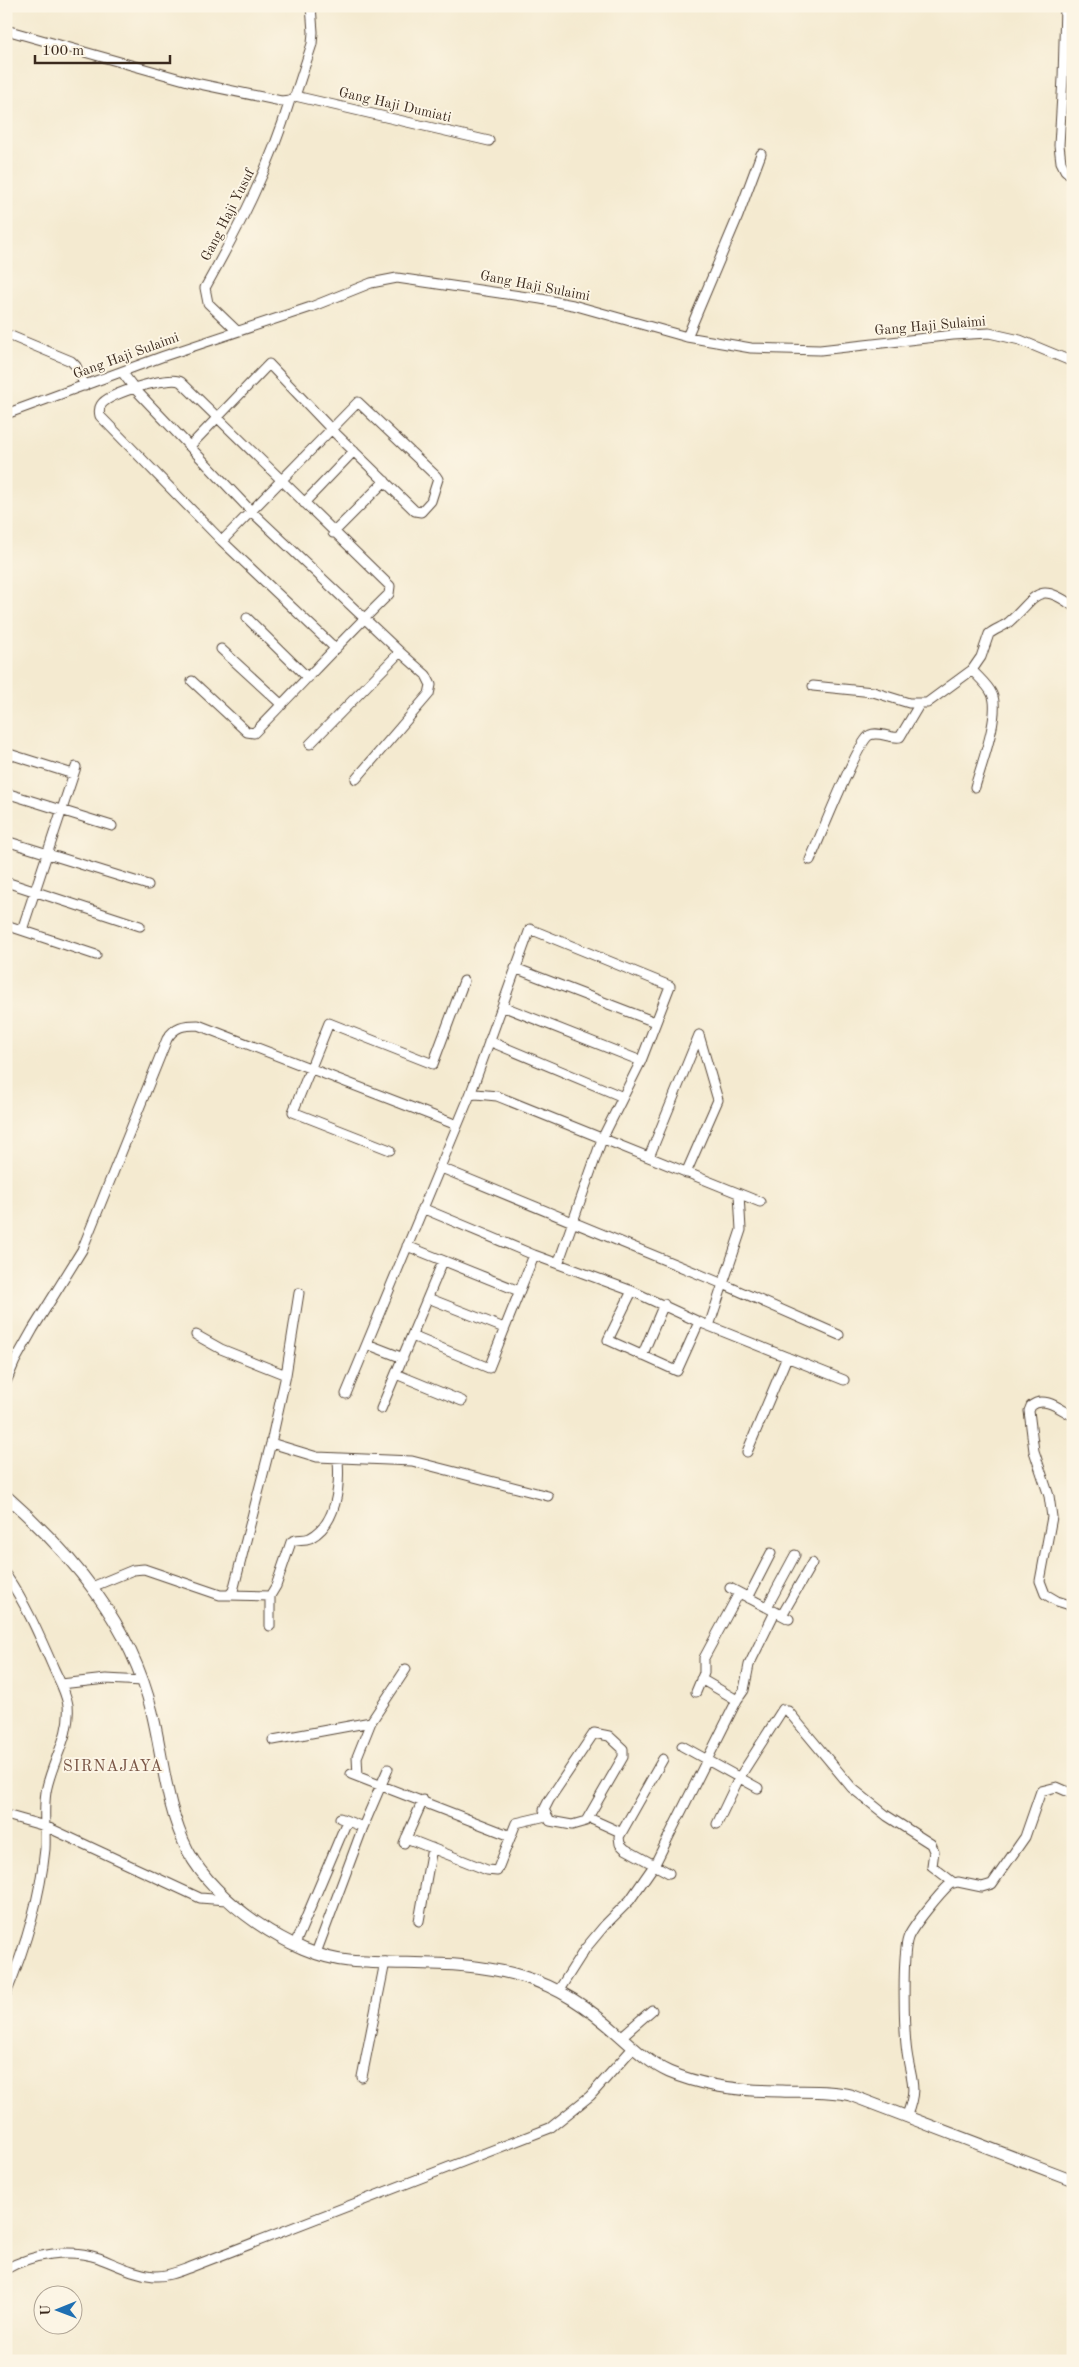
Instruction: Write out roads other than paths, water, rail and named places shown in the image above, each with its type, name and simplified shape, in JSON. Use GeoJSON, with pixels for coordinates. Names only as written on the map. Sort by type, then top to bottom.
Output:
{"type":"FeatureCollection","features":[{"type":"Feature","properties":{"kind":"street","name":"Gang Haji Yusuf"},"geometry":{"type":"LineString","coordinates":[[237,331],[208,303],[205,288],[256,191],[279,138],[312,44],[314,32],[311,6]]}},
{"type":"Feature","properties":{"kind":"street"},"geometry":{"type":"LineString","coordinates":[[1065,6],[1059,145],[1061,162],[1065,170],[1073,177]]}},
{"type":"Feature","properties":{"kind":"street","name":"Gang Haji Dumiati"},"geometry":{"type":"LineString","coordinates":[[6,30],[194,83],[281,101],[293,98],[489,141]]}},
{"type":"Feature","properties":{"kind":"street"},"geometry":{"type":"LineString","coordinates":[[687,337],[738,216],[761,154]]}},
{"type":"Feature","properties":{"kind":"street","name":"Gang Haji Sulaimi"},"geometry":{"type":"LineString","coordinates":[[6,414],[237,331],[311,307],[371,283],[397,278],[417,279],[565,303],[687,337],[726,345],[780,350],[820,350],[961,334],[989,333],[1020,340],[1073,362]]}},
{"type":"Feature","properties":{"kind":"street"},"geometry":{"type":"LineString","coordinates":[[6,334],[71,361],[76,366],[85,386]]}},
{"type":"Feature","properties":{"kind":"street"},"geometry":{"type":"LineString","coordinates":[[191,445],[270,364],[332,430],[415,511],[420,512],[431,501],[438,480],[359,402],[332,430],[281,480],[222,541]]}},
{"type":"Feature","properties":{"kind":"street"},"geometry":{"type":"LineString","coordinates":[[122,372],[134,388],[191,445],[252,511],[426,675],[431,685],[429,694],[356,780]]}},
{"type":"Feature","properties":{"kind":"street"},"geometry":{"type":"LineString","coordinates":[[192,681],[250,734],[254,733],[336,649],[365,618],[389,594],[390,586],[333,533],[177,379],[134,388],[104,401],[99,410],[100,416],[222,541],[336,649]]}},
{"type":"Feature","properties":{"kind":"street"},"geometry":{"type":"LineString","coordinates":[[304,503],[354,451]]}},
{"type":"Feature","properties":{"kind":"street"},"geometry":{"type":"LineString","coordinates":[[333,533],[385,481]]}},
{"type":"Feature","properties":{"kind":"street"},"geometry":{"type":"LineString","coordinates":[[813,686],[874,692],[902,702],[919,704],[934,699],[972,670],[981,657],[989,634],[1008,623],[1037,595],[1054,593],[1073,606]]}},
{"type":"Feature","properties":{"kind":"street"},"geometry":{"type":"LineString","coordinates":[[247,618],[308,678]]}},
{"type":"Feature","properties":{"kind":"street"},"geometry":{"type":"LineString","coordinates":[[221,649],[282,704]]}},
{"type":"Feature","properties":{"kind":"street"},"geometry":{"type":"LineString","coordinates":[[310,744],[400,652]]}},
{"type":"Feature","properties":{"kind":"street"},"geometry":{"type":"LineString","coordinates":[[972,670],[990,690],[995,703],[994,716],[975,787]]}},
{"type":"Feature","properties":{"kind":"street"},"geometry":{"type":"LineString","coordinates":[[810,860],[848,772],[866,738],[872,735],[900,737],[919,704]]}},
{"type":"Feature","properties":{"kind":"street"},"geometry":{"type":"LineString","coordinates":[[6,753],[74,770],[22,930]]}},
{"type":"Feature","properties":{"kind":"street"},"geometry":{"type":"LineString","coordinates":[[6,793],[112,826]]}},
{"type":"Feature","properties":{"kind":"street"},"geometry":{"type":"LineString","coordinates":[[6,841],[148,885]]}},
{"type":"Feature","properties":{"kind":"street"},"geometry":{"type":"LineString","coordinates":[[6,882],[140,926]]}},
{"type":"Feature","properties":{"kind":"street"},"geometry":{"type":"LineString","coordinates":[[6,924],[96,955]]}},
{"type":"Feature","properties":{"kind":"street"},"geometry":{"type":"LineString","coordinates":[[346,1394],[470,1095],[530,929],[670,986],[641,1061],[602,1139],[558,1264]]}},
{"type":"Feature","properties":{"kind":"street"},"geometry":{"type":"LineString","coordinates":[[515,968],[655,1022]]}},
{"type":"Feature","properties":{"kind":"street"},"geometry":{"type":"LineString","coordinates":[[390,1150],[294,1112],[329,1023],[433,1064],[464,982]]}},
{"type":"Feature","properties":{"kind":"street"},"geometry":{"type":"LineString","coordinates":[[502,1006],[641,1061]]}},
{"type":"Feature","properties":{"kind":"street"},"geometry":{"type":"LineString","coordinates":[[6,1382],[15,1361],[33,1329],[82,1250],[166,1039],[172,1031],[180,1026],[198,1025],[457,1125]]}},
{"type":"Feature","properties":{"kind":"street"},"geometry":{"type":"LineString","coordinates":[[649,1157],[699,1035],[718,1100],[686,1173]]}},
{"type":"Feature","properties":{"kind":"street"},"geometry":{"type":"LineString","coordinates":[[489,1041],[623,1097]]}},
{"type":"Feature","properties":{"kind":"street"},"geometry":{"type":"LineString","coordinates":[[470,1095],[484,1094],[497,1096],[760,1202]]}},
{"type":"Feature","properties":{"kind":"street"},"geometry":{"type":"LineString","coordinates":[[439,1167],[723,1284],[839,1335]]}},
{"type":"Feature","properties":{"kind":"street"},"geometry":{"type":"LineString","coordinates":[[709,1326],[741,1230],[739,1194]]}},
{"type":"Feature","properties":{"kind":"street"},"geometry":{"type":"LineString","coordinates":[[422,1208],[534,1255],[664,1304],[699,1322],[844,1380]]}},
{"type":"Feature","properties":{"kind":"street"},"geometry":{"type":"LineString","coordinates":[[407,1246],[519,1291]]}},
{"type":"Feature","properties":{"kind":"street"},"geometry":{"type":"LineString","coordinates":[[412,1336],[490,1368],[534,1255]]}},
{"type":"Feature","properties":{"kind":"street"},"geometry":{"type":"LineString","coordinates":[[381,1410],[444,1261]]}},
{"type":"Feature","properties":{"kind":"street"},"geometry":{"type":"LineString","coordinates":[[632,1291],[608,1340],[642,1356],[677,1371],[699,1322]]}},
{"type":"Feature","properties":{"kind":"street"},"geometry":{"type":"LineString","coordinates":[[229,1594],[235,1588],[271,1443],[286,1375],[299,1293]]}},
{"type":"Feature","properties":{"kind":"street"},"geometry":{"type":"LineString","coordinates":[[428,1298],[504,1328]]}},
{"type":"Feature","properties":{"kind":"street"},"geometry":{"type":"LineString","coordinates":[[642,1356],[664,1304]]}},
{"type":"Feature","properties":{"kind":"street"},"geometry":{"type":"LineString","coordinates":[[196,1335],[221,1349],[286,1375]]}},
{"type":"Feature","properties":{"kind":"street"},"geometry":{"type":"LineString","coordinates":[[366,1344],[403,1358]]}},
{"type":"Feature","properties":{"kind":"street"},"geometry":{"type":"LineString","coordinates":[[747,1452],[787,1357]]}},
{"type":"Feature","properties":{"kind":"street"},"geometry":{"type":"LineString","coordinates":[[396,1374],[462,1401]]}},
{"type":"Feature","properties":{"kind":"street"},"geometry":{"type":"LineString","coordinates":[[1073,1416],[1048,1402],[1040,1401],[1031,1406],[1029,1411],[1034,1451],[1049,1496],[1052,1517],[1040,1581],[1045,1594],[1073,1606]]}},
{"type":"Feature","properties":{"kind":"street"},"geometry":{"type":"LineString","coordinates":[[271,1443],[302,1454],[338,1460],[412,1461],[548,1496]]}},
{"type":"Feature","properties":{"kind":"street"},"geometry":{"type":"LineString","coordinates":[[270,1626],[270,1596],[276,1586],[291,1542],[308,1539],[316,1534],[330,1517],[338,1488],[338,1460]]}},
{"type":"Feature","properties":{"kind":"street"},"geometry":{"type":"LineString","coordinates":[[6,1496],[46,1535],[92,1587],[126,1639],[143,1681],[180,1831],[188,1850],[204,1876],[226,1900],[263,1927],[316,1953],[348,1961],[481,1967],[520,1975],[559,1990],[590,2010],[633,2048],[663,2070],[703,2083],[744,2090],[837,2092],[875,2103],[1073,2180]]}},
{"type":"Feature","properties":{"kind":"street"},"geometry":{"type":"LineString","coordinates":[[748,1598],[771,1552]]}},
{"type":"Feature","properties":{"kind":"street"},"geometry":{"type":"LineString","coordinates":[[778,1613],[795,1555]]}},
{"type":"Feature","properties":{"kind":"street"},"geometry":{"type":"LineString","coordinates":[[559,1990],[585,1949],[605,1925],[630,1900],[655,1864],[737,1700],[744,1690],[749,1665],[778,1613],[812,1563]]}},
{"type":"Feature","properties":{"kind":"street"},"geometry":{"type":"LineString","coordinates":[[92,1587],[133,1570],[144,1569],[220,1594],[270,1596]]}},
{"type":"Feature","properties":{"kind":"street"},"geometry":{"type":"LineString","coordinates":[[6,1575],[26,1608],[61,1684],[67,1703],[66,1729],[46,1793],[41,1876],[32,1920],[22,1956],[6,1994]]}},
{"type":"Feature","properties":{"kind":"street"},"geometry":{"type":"LineString","coordinates":[[730,1588],[778,1613]]}},
{"type":"Feature","properties":{"kind":"street"},"geometry":{"type":"LineString","coordinates":[[696,1692],[704,1673],[704,1658],[739,1593]]}},
{"type":"Feature","properties":{"kind":"street"},"geometry":{"type":"LineString","coordinates":[[406,1669],[371,1722],[357,1757],[355,1775],[511,1836]]}},
{"type":"Feature","properties":{"kind":"street"},"geometry":{"type":"LineString","coordinates":[[61,1684],[106,1679],[143,1681]]}},
{"type":"Feature","properties":{"kind":"street"},"geometry":{"type":"LineString","coordinates":[[701,1679],[737,1700]]}},
{"type":"Feature","properties":{"kind":"street"},"geometry":{"type":"LineString","coordinates":[[717,1824],[739,1778],[786,1710],[852,1788],[887,1816],[931,1844],[934,1851],[932,1866],[954,1883],[982,1887],[992,1884],[1025,1837],[1041,1792],[1057,1787],[1073,1794]]}},
{"type":"Feature","properties":{"kind":"street"},"geometry":{"type":"LineString","coordinates":[[273,1740],[371,1722]]}},
{"type":"Feature","properties":{"kind":"street"},"geometry":{"type":"LineString","coordinates":[[594,1733],[601,1733],[609,1736],[623,1749],[623,1757],[589,1818],[580,1824],[572,1825],[550,1821],[544,1810],[594,1733]]}},
{"type":"Feature","properties":{"kind":"street"},"geometry":{"type":"LineString","coordinates":[[682,1746],[758,1788]]}},
{"type":"Feature","properties":{"kind":"street"},"geometry":{"type":"LineString","coordinates":[[663,1760],[620,1832],[620,1844],[625,1849],[669,1873]]}},
{"type":"Feature","properties":{"kind":"street"},"geometry":{"type":"LineString","coordinates":[[316,1953],[363,1827],[388,1769]]}},
{"type":"Feature","properties":{"kind":"street"},"geometry":{"type":"LineString","coordinates":[[423,1800],[405,1841],[432,1848],[487,1870],[498,1871],[516,1823],[546,1816]]}},
{"type":"Feature","properties":{"kind":"street"},"geometry":{"type":"LineString","coordinates":[[6,1815],[45,1826],[200,1898],[226,1900]]}},
{"type":"Feature","properties":{"kind":"street"},"geometry":{"type":"LineString","coordinates":[[589,1818],[620,1832]]}},
{"type":"Feature","properties":{"kind":"street"},"geometry":{"type":"LineString","coordinates":[[295,1944],[343,1820],[363,1827]]}},
{"type":"Feature","properties":{"kind":"street"},"geometry":{"type":"LineString","coordinates":[[420,1921],[432,1848]]}},
{"type":"Feature","properties":{"kind":"street"},"geometry":{"type":"LineString","coordinates":[[906,2115],[912,2100],[914,2085],[906,2050],[906,1948],[911,1932],[947,1887],[954,1883]]}},
{"type":"Feature","properties":{"kind":"street"},"geometry":{"type":"LineString","coordinates":[[362,2077],[385,1962]]}},
{"type":"Feature","properties":{"kind":"street"},"geometry":{"type":"LineString","coordinates":[[621,2037],[652,2010]]}},
{"type":"Feature","properties":{"kind":"street"},"geometry":{"type":"LineString","coordinates":[[6,2270],[35,2256],[63,2254],[88,2255],[129,2270],[154,2276],[191,2267],[550,2128],[590,2096],[633,2048]]}},
{"type":"Feature","properties":{"kind":"district","name":"SIRNAJAYA"},"geometry":{"type":"Point","coordinates":[113,1767]}}]}
